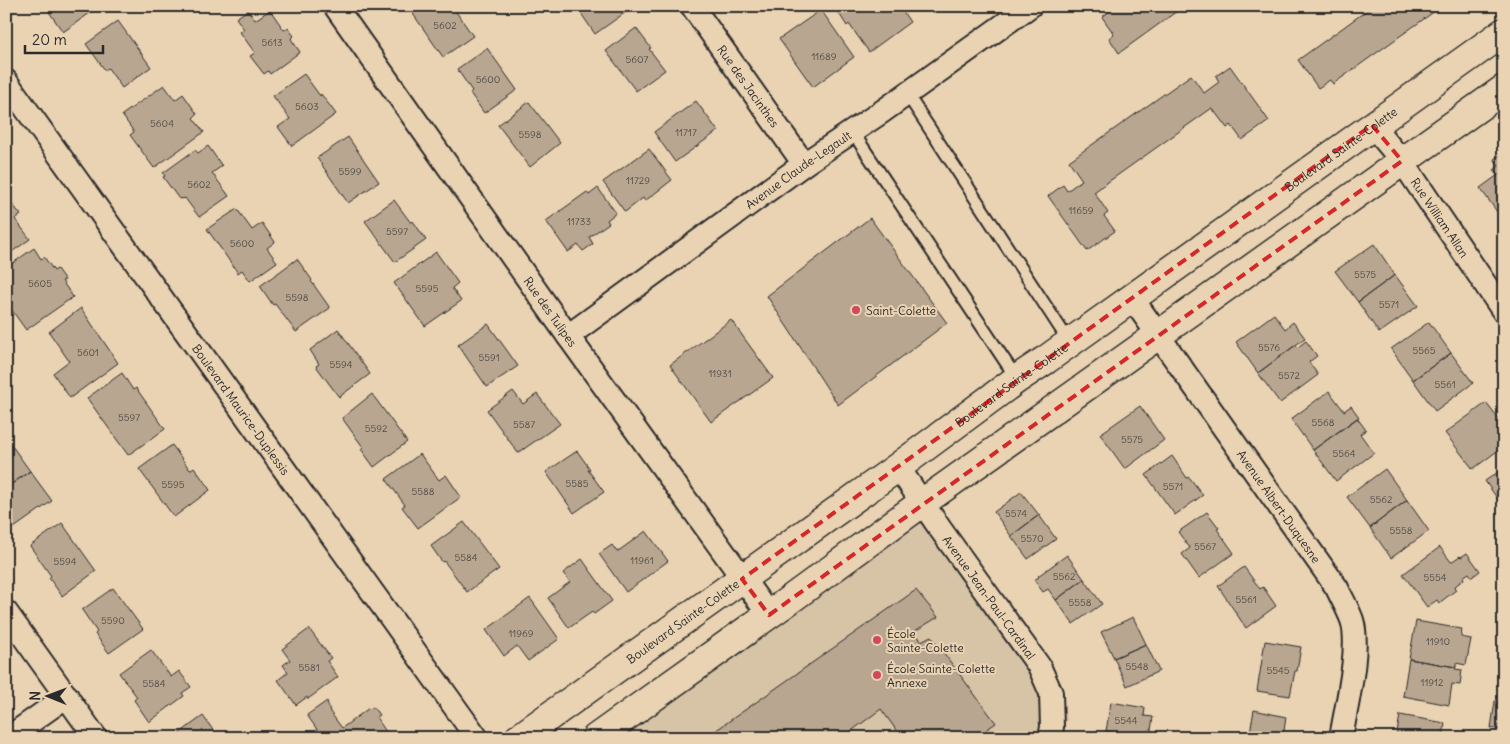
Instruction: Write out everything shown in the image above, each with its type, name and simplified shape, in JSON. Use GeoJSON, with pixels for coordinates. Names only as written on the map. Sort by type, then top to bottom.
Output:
{"type":"FeatureCollection","features":[{"type":"Feature","properties":{"kind":"street","name":"Rue des Tulipes"},"geometry":{"type":"LineString","coordinates":[[335,6],[568,336],[769,615]]}},
{"type":"Feature","properties":{"kind":"street","name":"Rue des Jacinthes"},"geometry":{"type":"LineString","coordinates":[[692,6],[804,164]]}},
{"type":"Feature","properties":{"kind":"street","name":"Avenue Claude-Legault"},"geometry":{"type":"LineString","coordinates":[[568,336],[804,164],[907,94],[1030,6]]}},
{"type":"Feature","properties":{"kind":"street","name":"Boulevard Sainte-Colette"},"geometry":{"type":"LineString","coordinates":[[519,738],[898,467],[1017,379],[1504,32]]}},
{"type":"Feature","properties":{"kind":"street","name":"Boulevard Maurice-Duplessis"},"geometry":{"type":"LineString","coordinates":[[6,81],[477,738]]}},
{"type":"Feature","properties":{"kind":"street"},"geometry":{"type":"LineString","coordinates":[[596,738],[922,503],[1504,89]]}},
{"type":"Feature","properties":{"kind":"street","name":"Rue William Allan"},"geometry":{"type":"LineString","coordinates":[[1372,125],[1402,161],[1504,312]]}},
{"type":"Feature","properties":{"kind":"street","name":"Avenue Albert-Duquesne"},"geometry":{"type":"LineString","coordinates":[[1132,298],[1337,588],[1346,606],[1352,621],[1355,643],[1341,738]]}},
{"type":"Feature","properties":{"kind":"street","name":"Avenue Jean-Paul-Cardinal"},"geometry":{"type":"LineString","coordinates":[[898,467],[1038,666],[1051,693],[1052,728],[1050,738]]}},
{"type":"Feature","properties":{"kind":"street"},"geometry":{"type":"LineString","coordinates":[[6,612],[96,738]]}},
{"type":"Feature","properties":{"kind":"street"},"geometry":{"type":"LineString","coordinates":[[8,738],[67,696]]}},
{"type":"Feature","properties":{"kind":"lane"},"geometry":{"type":"LineString","coordinates":[[907,94],[1070,343]]}},
{"type":"Feature","properties":{"kind":"lane"},"geometry":{"type":"LineString","coordinates":[[852,131],[1017,379]]}},
{"type":"Feature","properties":{"kind":"highlighted area"},"geometry":{"type":"Polygon","coordinates":[[[1372,125],[1402,161],[769,615],[742,579],[1372,125]]]}},
{"type":"Feature","properties":{"kind":"shaded area","name":"École Sainte-Colette"},"geometry":{"type":"Polygon","coordinates":[[[922,503],[1039,666],[1068,719],[1056,738],[597,738],[922,503]]]}},
{"type":"Feature","properties":{"kind":"building"},"geometry":{"type":"Polygon","coordinates":[[[45,6],[96,6],[97,8],[63,32],[45,6]]]}},
{"type":"Feature","properties":{"kind":"building"},"geometry":{"type":"Polygon","coordinates":[[[424,6],[452,6],[473,36],[443,57],[413,14],[424,6]]]}},
{"type":"Feature","properties":{"kind":"building"},"geometry":{"type":"Polygon","coordinates":[[[576,6],[622,6],[626,12],[595,34],[576,6]]]}},
{"type":"Feature","properties":{"kind":"building"},"geometry":{"type":"Polygon","coordinates":[[[847,6],[860,6],[863,10],[869,6],[899,6],[910,22],[869,52],[838,12],[847,6]]]}},
{"type":"Feature","properties":{"kind":"building"},"geometry":{"type":"Polygon","coordinates":[[[1117,6],[1184,6],[1119,53],[1109,38],[1114,34],[1102,17],[1117,6]]]}},
{"type":"Feature","properties":{"kind":"building"},"geometry":{"type":"Polygon","coordinates":[[[1373,6],[1442,6],[1333,84],[1330,80],[1318,88],[1298,60],[1373,6]]]}},
{"type":"Feature","properties":{"kind":"building"},"geometry":{"type":"Polygon","coordinates":[[[248,10],[255,20],[270,10],[284,30],[288,28],[294,36],[291,39],[300,52],[270,74],[268,71],[264,74],[250,56],[255,53],[240,32],[244,29],[236,18],[248,10]]]}},
{"type":"Feature","properties":{"kind":"building"},"geometry":{"type":"Polygon","coordinates":[[[821,10],[854,57],[813,87],[779,39],[821,10]]]}},
{"type":"Feature","properties":{"kind":"building"},"geometry":{"type":"Polygon","coordinates":[[[118,21],[151,67],[122,88],[108,68],[105,70],[86,44],[118,21]]]}},
{"type":"Feature","properties":{"kind":"building"},"geometry":{"type":"Polygon","coordinates":[[[636,28],[665,70],[636,91],[606,51],[636,28]]]}},
{"type":"Feature","properties":{"kind":"building"},"geometry":{"type":"Polygon","coordinates":[[[487,48],[517,90],[484,113],[457,69],[487,48]]]}},
{"type":"Feature","properties":{"kind":"building"},"geometry":{"type":"Polygon","coordinates":[[[1230,66],[1269,121],[1242,140],[1231,125],[1227,128],[1212,108],[1094,192],[1108,213],[1104,216],[1115,231],[1087,251],[1048,196],[1063,185],[1067,191],[1082,180],[1069,161],[1191,75],[1204,93],[1219,82],[1216,76],[1230,66]]]}},
{"type":"Feature","properties":{"kind":"building"},"geometry":{"type":"Polygon","coordinates":[[[304,74],[336,114],[292,146],[278,127],[290,119],[273,96],[304,74]]]}},
{"type":"Feature","properties":{"kind":"building"},"geometry":{"type":"Polygon","coordinates":[[[164,85],[175,100],[183,94],[197,114],[193,118],[204,132],[154,168],[130,135],[134,132],[122,115],[164,85]]]}},
{"type":"Feature","properties":{"kind":"building"},"geometry":{"type":"Polygon","coordinates":[[[696,101],[718,131],[675,162],[654,132],[696,101]]]}},
{"type":"Feature","properties":{"kind":"building"},"geometry":{"type":"Polygon","coordinates":[[[529,102],[560,143],[530,167],[498,125],[529,102]]]}},
{"type":"Feature","properties":{"kind":"building"},"geometry":{"type":"Polygon","coordinates":[[[348,137],[379,182],[348,203],[317,158],[348,137]]]}},
{"type":"Feature","properties":{"kind":"building"},"geometry":{"type":"Polygon","coordinates":[[[208,146],[222,166],[212,173],[229,196],[199,217],[185,198],[179,199],[163,177],[165,176],[163,173],[195,150],[198,153],[208,146]]]}},
{"type":"Feature","properties":{"kind":"building"},"geometry":{"type":"Polygon","coordinates":[[[649,149],[672,180],[645,201],[643,198],[625,212],[603,182],[649,149]]]}},
{"type":"Feature","properties":{"kind":"building"},"geometry":{"type":"Polygon","coordinates":[[[1504,152],[1504,213],[1500,216],[1480,188],[1498,175],[1494,170],[1499,166],[1494,159],[1504,152]]]}},
{"type":"Feature","properties":{"kind":"building"},"geometry":{"type":"Polygon","coordinates":[[[598,188],[616,213],[607,220],[609,223],[589,237],[593,244],[583,251],[578,245],[568,252],[546,221],[587,192],[589,195],[598,188]]]}},
{"type":"Feature","properties":{"kind":"building"},"geometry":{"type":"Polygon","coordinates":[[[394,200],[411,223],[413,221],[426,240],[395,262],[365,221],[394,200]]]}},
{"type":"Feature","properties":{"kind":"building"},"geometry":{"type":"Polygon","coordinates":[[[13,205],[21,215],[15,219],[30,239],[6,256],[6,207],[8,209],[13,205]]]}},
{"type":"Feature","properties":{"kind":"building"},"geometry":{"type":"Polygon","coordinates":[[[237,209],[252,230],[262,223],[275,242],[267,248],[277,262],[250,281],[242,270],[238,273],[207,229],[237,209]]]}},
{"type":"Feature","properties":{"kind":"building","name":"Saint-Colette"},"geometry":{"type":"Polygon","coordinates":[[[870,218],[947,323],[838,405],[767,296],[870,218]]]}},
{"type":"Feature","properties":{"kind":"building"},"geometry":{"type":"Polygon","coordinates":[[[1374,244],[1395,275],[1358,302],[1335,271],[1374,244]]]}},
{"type":"Feature","properties":{"kind":"building"},"geometry":{"type":"Polygon","coordinates":[[[34,248],[41,259],[44,257],[54,271],[57,269],[65,280],[62,281],[73,297],[26,330],[6,302],[6,284],[10,281],[6,275],[6,268],[34,248]]]}},
{"type":"Feature","properties":{"kind":"building"},"geometry":{"type":"Polygon","coordinates":[[[436,252],[458,283],[452,288],[461,301],[425,326],[394,283],[436,252]]]}},
{"type":"Feature","properties":{"kind":"building"},"geometry":{"type":"Polygon","coordinates":[[[297,259],[330,308],[296,332],[260,286],[297,259]]]}},
{"type":"Feature","properties":{"kind":"building"},"geometry":{"type":"Polygon","coordinates":[[[1395,275],[1418,306],[1379,333],[1358,302],[1395,275]]]}},
{"type":"Feature","properties":{"kind":"building"},"geometry":{"type":"Polygon","coordinates":[[[81,308],[118,363],[70,398],[53,373],[69,361],[49,332],[81,308]]]}},
{"type":"Feature","properties":{"kind":"building"},"geometry":{"type":"Polygon","coordinates":[[[1274,314],[1285,329],[1293,322],[1305,338],[1258,373],[1236,342],[1274,314]]]}},
{"type":"Feature","properties":{"kind":"building"},"geometry":{"type":"Polygon","coordinates":[[[731,320],[773,378],[711,422],[670,365],[731,320]]]}},
{"type":"Feature","properties":{"kind":"building"},"geometry":{"type":"Polygon","coordinates":[[[1429,322],[1451,353],[1413,380],[1391,349],[1429,322]]]}},
{"type":"Feature","properties":{"kind":"building"},"geometry":{"type":"Polygon","coordinates":[[[488,324],[518,366],[487,387],[458,345],[488,324]]]}},
{"type":"Feature","properties":{"kind":"building"},"geometry":{"type":"Polygon","coordinates":[[[338,329],[370,374],[339,397],[316,366],[319,364],[310,350],[338,329]]]}},
{"type":"Feature","properties":{"kind":"building"},"geometry":{"type":"Polygon","coordinates":[[[1306,341],[1317,356],[1309,362],[1318,375],[1280,403],[1258,373],[1296,345],[1298,347],[1306,341]]]}},
{"type":"Feature","properties":{"kind":"building"},"geometry":{"type":"Polygon","coordinates":[[[1451,353],[1473,383],[1435,411],[1413,380],[1451,353]]]}},
{"type":"Feature","properties":{"kind":"building"},"geometry":{"type":"Polygon","coordinates":[[[122,373],[133,390],[136,388],[165,429],[128,455],[87,398],[122,373]]]}},
{"type":"Feature","properties":{"kind":"building"},"geometry":{"type":"Polygon","coordinates":[[[513,391],[523,404],[537,394],[560,424],[518,453],[487,410],[513,391]]]}},
{"type":"Feature","properties":{"kind":"building"},"geometry":{"type":"Polygon","coordinates":[[[1329,391],[1344,411],[1351,406],[1359,417],[1313,450],[1291,419],[1329,391]]]}},
{"type":"Feature","properties":{"kind":"building"},"geometry":{"type":"Polygon","coordinates":[[[372,394],[407,442],[374,467],[361,449],[363,447],[342,418],[372,394]]]}},
{"type":"Feature","properties":{"kind":"building"},"geometry":{"type":"Polygon","coordinates":[[[1486,403],[1504,426],[1504,446],[1473,469],[1445,433],[1486,403]]]}},
{"type":"Feature","properties":{"kind":"building"},"geometry":{"type":"Polygon","coordinates":[[[1140,406],[1164,440],[1125,469],[1100,434],[1140,406]]]}},
{"type":"Feature","properties":{"kind":"building"},"geometry":{"type":"Polygon","coordinates":[[[1357,418],[1366,430],[1360,434],[1374,453],[1336,481],[1313,450],[1357,418]]]}},
{"type":"Feature","properties":{"kind":"building"},"geometry":{"type":"Polygon","coordinates":[[[6,440],[30,471],[6,488],[6,440]]]}},
{"type":"Feature","properties":{"kind":"building"},"geometry":{"type":"Polygon","coordinates":[[[172,445],[190,470],[194,467],[210,490],[174,517],[139,469],[172,445]]]}},
{"type":"Feature","properties":{"kind":"building"},"geometry":{"type":"Polygon","coordinates":[[[577,451],[604,492],[574,513],[546,472],[577,451]]]}},
{"type":"Feature","properties":{"kind":"building"},"geometry":{"type":"Polygon","coordinates":[[[420,454],[439,480],[446,475],[461,497],[418,528],[402,507],[405,505],[386,479],[420,454]]]}},
{"type":"Feature","properties":{"kind":"building"},"geometry":{"type":"Polygon","coordinates":[[[1172,456],[1187,478],[1189,477],[1203,495],[1175,515],[1146,475],[1172,456]]]}},
{"type":"Feature","properties":{"kind":"building"},"geometry":{"type":"Polygon","coordinates":[[[1504,468],[1504,508],[1485,481],[1504,468]]]}},
{"type":"Feature","properties":{"kind":"building"},"geometry":{"type":"Polygon","coordinates":[[[1385,469],[1407,500],[1370,528],[1347,497],[1385,469]]]}},
{"type":"Feature","properties":{"kind":"building"},"geometry":{"type":"Polygon","coordinates":[[[30,471],[52,501],[14,528],[6,517],[6,488],[30,471]]]}},
{"type":"Feature","properties":{"kind":"building"},"geometry":{"type":"Polygon","coordinates":[[[1021,492],[1039,515],[1011,536],[994,512],[1021,492]]]}},
{"type":"Feature","properties":{"kind":"building"},"geometry":{"type":"Polygon","coordinates":[[[1407,500],[1429,531],[1391,558],[1370,528],[1407,500]]]}},
{"type":"Feature","properties":{"kind":"building"},"geometry":{"type":"Polygon","coordinates":[[[1207,512],[1234,553],[1199,578],[1182,554],[1190,548],[1178,532],[1207,512]]]}},
{"type":"Feature","properties":{"kind":"building"},"geometry":{"type":"Polygon","coordinates":[[[1039,515],[1056,539],[1028,559],[1011,536],[1039,515]]]}},
{"type":"Feature","properties":{"kind":"building"},"geometry":{"type":"Polygon","coordinates":[[[464,522],[499,569],[467,592],[431,546],[464,522]]]}},
{"type":"Feature","properties":{"kind":"building"},"geometry":{"type":"Polygon","coordinates":[[[62,523],[96,571],[62,596],[49,578],[51,576],[30,546],[62,523]]]}},
{"type":"Feature","properties":{"kind":"building"},"geometry":{"type":"Polygon","coordinates":[[[646,531],[668,561],[626,592],[599,554],[612,545],[617,552],[646,531]]]}},
{"type":"Feature","properties":{"kind":"building"},"geometry":{"type":"Polygon","coordinates":[[[1440,547],[1451,562],[1467,553],[1480,571],[1472,577],[1469,573],[1463,577],[1464,579],[1454,587],[1456,590],[1439,603],[1437,600],[1427,607],[1403,574],[1440,547]]]}},
{"type":"Feature","properties":{"kind":"building"},"geometry":{"type":"Polygon","coordinates":[[[1067,555],[1084,579],[1056,600],[1048,589],[1043,592],[1034,580],[1067,555]]]}},
{"type":"Feature","properties":{"kind":"building"},"geometry":{"type":"Polygon","coordinates":[[[582,559],[612,601],[569,628],[548,598],[570,582],[563,573],[582,559]]]}},
{"type":"Feature","properties":{"kind":"building"},"geometry":{"type":"Polygon","coordinates":[[[1244,567],[1260,589],[1263,587],[1276,606],[1246,628],[1218,586],[1244,567]]]}},
{"type":"Feature","properties":{"kind":"building"},"geometry":{"type":"Polygon","coordinates":[[[1084,579],[1102,604],[1073,624],[1056,600],[1084,579]]]}},
{"type":"Feature","properties":{"kind":"building"},"geometry":{"type":"Polygon","coordinates":[[[113,588],[143,629],[109,653],[95,634],[97,632],[82,610],[113,588]]]}},
{"type":"Feature","properties":{"kind":"building","name":"École Sainte-Colette Annexe"},"geometry":{"type":"Polygon","coordinates":[[[916,590],[938,617],[915,631],[921,641],[931,636],[996,723],[974,738],[902,738],[881,709],[842,738],[705,738],[916,590]]]}},
{"type":"Feature","properties":{"kind":"building"},"geometry":{"type":"Polygon","coordinates":[[[530,598],[559,639],[528,661],[517,646],[504,656],[486,630],[530,598]]]}},
{"type":"Feature","properties":{"kind":"building"},"geometry":{"type":"Polygon","coordinates":[[[1133,617],[1146,644],[1114,658],[1101,632],[1133,617]]]}},
{"type":"Feature","properties":{"kind":"building"},"geometry":{"type":"Polygon","coordinates":[[[1416,621],[1462,629],[1461,637],[1471,639],[1466,665],[1456,663],[1456,667],[1409,659],[1416,621]]]}},
{"type":"Feature","properties":{"kind":"building"},"geometry":{"type":"Polygon","coordinates":[[[309,629],[331,658],[327,661],[338,677],[308,699],[307,697],[296,705],[278,680],[288,672],[283,665],[290,660],[282,649],[309,629]]]}},
{"type":"Feature","properties":{"kind":"building"},"geometry":{"type":"Polygon","coordinates":[[[1265,641],[1301,647],[1290,696],[1257,691],[1265,641]]]}},
{"type":"Feature","properties":{"kind":"building"},"geometry":{"type":"Polygon","coordinates":[[[1146,644],[1159,671],[1127,686],[1114,658],[1146,644]]]}},
{"type":"Feature","properties":{"kind":"building"},"geometry":{"type":"Polygon","coordinates":[[[151,650],[171,677],[179,671],[191,687],[182,693],[184,696],[149,722],[134,700],[137,697],[119,673],[151,650]]]}},
{"type":"Feature","properties":{"kind":"building"},"geometry":{"type":"Polygon","coordinates":[[[1409,659],[1456,667],[1455,669],[1462,670],[1460,685],[1452,684],[1449,705],[1403,696],[1409,659]]]}},
{"type":"Feature","properties":{"kind":"building"},"geometry":{"type":"Polygon","coordinates":[[[327,701],[330,712],[342,728],[373,707],[379,715],[376,717],[389,736],[388,738],[323,738],[307,715],[327,701]]]}},
{"type":"Feature","properties":{"kind":"building"},"geometry":{"type":"Polygon","coordinates":[[[1495,701],[1504,703],[1504,731],[1491,728],[1495,701]]]}},
{"type":"Feature","properties":{"kind":"building"},"geometry":{"type":"Polygon","coordinates":[[[1111,702],[1145,708],[1144,716],[1153,717],[1150,737],[1106,731],[1111,702]]]}},
{"type":"Feature","properties":{"kind":"building"},"geometry":{"type":"Polygon","coordinates":[[[1254,710],[1286,717],[1283,738],[1249,738],[1254,710]]]}},
{"type":"Feature","properties":{"kind":"building"},"geometry":{"type":"Polygon","coordinates":[[[1400,715],[1445,723],[1443,738],[1396,738],[1400,715]]]}},
{"type":"Feature","properties":{"kind":"building"},"geometry":{"type":"Polygon","coordinates":[[[203,716],[218,737],[227,731],[232,738],[173,738],[203,716]]]}},
{"type":"Feature","properties":{"kind":"building"},"geometry":{"type":"Polygon","coordinates":[[[1106,731],[1140,737],[1140,738],[1105,738],[1106,731]]]}},
{"type":"Feature","properties":{"kind":"place","name":"Saint-Colette"},"geometry":{"type":"Point","coordinates":[856,310]}},
{"type":"Feature","properties":{"kind":"place","name":"École Sainte-Colette"},"geometry":{"type":"Point","coordinates":[877,640]}},
{"type":"Feature","properties":{"kind":"place","name":"École Sainte-Colette Annexe"},"geometry":{"type":"Point","coordinates":[877,675]}}]}
